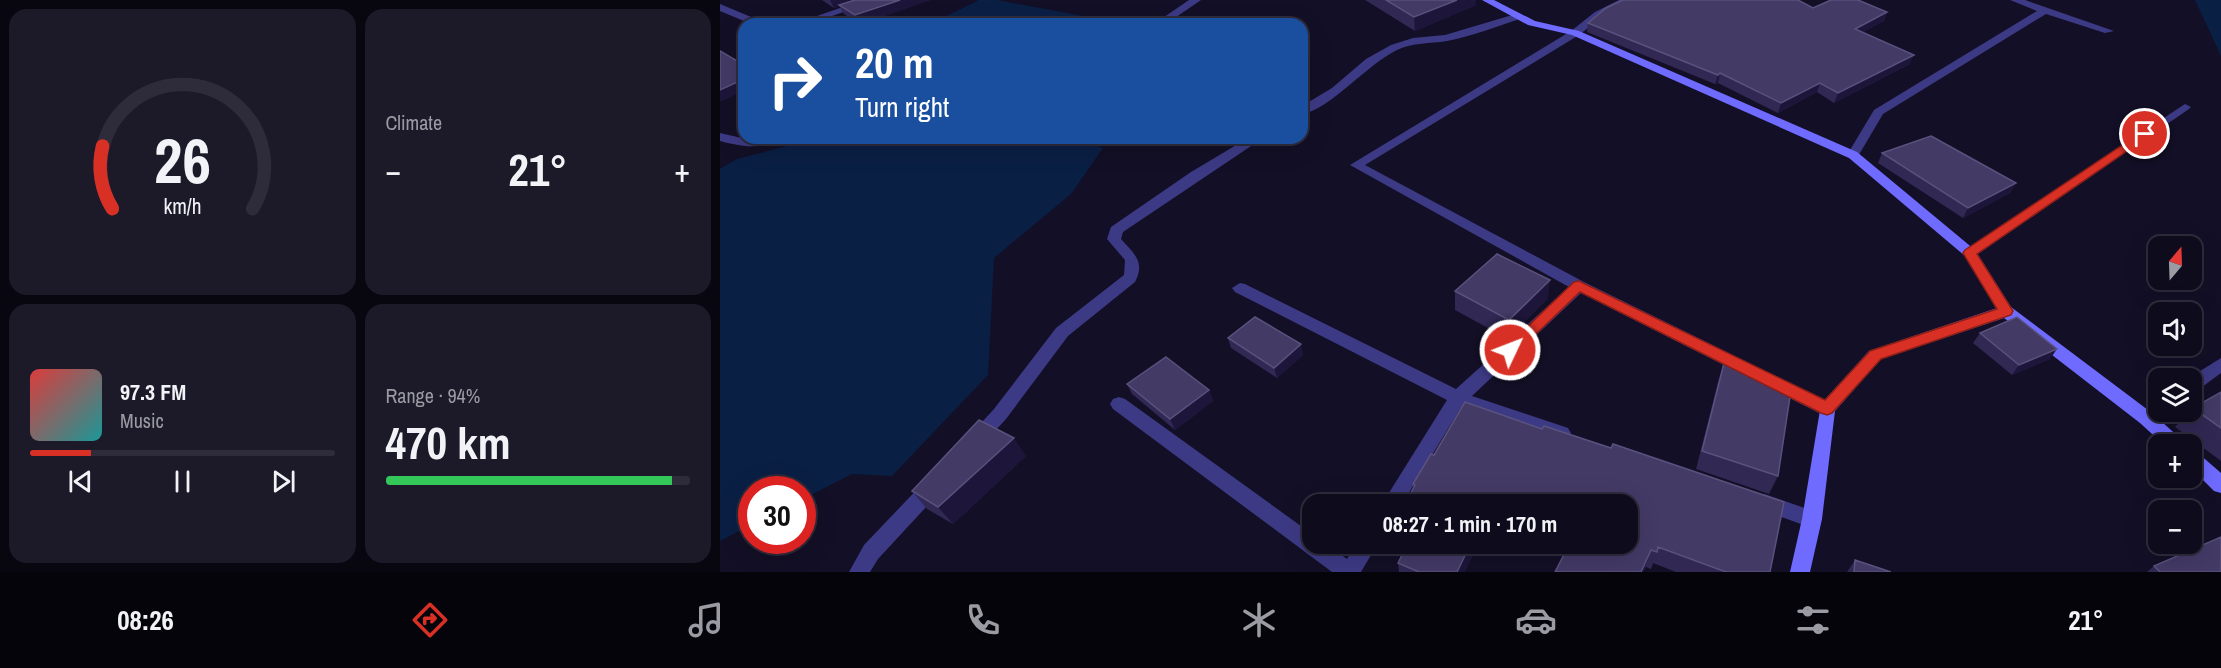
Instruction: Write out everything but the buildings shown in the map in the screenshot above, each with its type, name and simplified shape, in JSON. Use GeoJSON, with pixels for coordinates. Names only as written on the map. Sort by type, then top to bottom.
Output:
{"type":"FeatureCollection","features":[{"type":"Feature","properties":{"kind":"street"},"geometry":{"type":"LineString","coordinates":[[818,18],[873,0]]}},
{"type":"Feature","properties":{"kind":"street"},"geometry":{"type":"LineString","coordinates":[[1168,18],[1196,0]]}},
{"type":"Feature","properties":{"kind":"street"},"geometry":{"type":"LineString","coordinates":[[1487,0],[1533,23],[1575,33],[1853,155],[1970,253],[2006,311],[2148,411]]}},
{"type":"Feature","properties":{"kind":"street"},"geometry":{"type":"LineString","coordinates":[[1626,0],[1599,14],[1575,33],[1356,165],[1579,286],[1827,409]]}},
{"type":"Feature","properties":{"kind":"street"},"geometry":{"type":"LineString","coordinates":[[2015,0],[2109,30]]}},
{"type":"Feature","properties":{"kind":"street"},"geometry":{"type":"LineString","coordinates":[[720,7],[745,18]]}},
{"type":"Feature","properties":{"kind":"street"},"geometry":{"type":"LineString","coordinates":[[1853,155],[1878,112],[2045,10]]}},
{"type":"Feature","properties":{"kind":"street"},"geometry":{"type":"LineString","coordinates":[[1308,107],[1336,90],[1370,61],[1395,47],[1413,41],[1446,38],[1519,16]]}},
{"type":"Feature","properties":{"kind":"street"},"geometry":{"type":"LineString","coordinates":[[1970,253],[2185,107]]}},
{"type":"Feature","properties":{"kind":"street"},"geometry":{"type":"LineString","coordinates":[[720,137],[738,143]]}},
{"type":"Feature","properties":{"kind":"street"},"geometry":{"type":"LineString","coordinates":[[967,449],[1000,414],[1062,332],[1130,278],[1134,261],[1114,239],[1116,231],[1187,181],[1247,144]]}},
{"type":"Feature","properties":{"kind":"street"},"geometry":{"type":"LineString","coordinates":[[1398,494],[1458,398],[1579,286]]}},
{"type":"Feature","properties":{"kind":"street"},"geometry":{"type":"LineString","coordinates":[[1240,288],[1458,398],[1580,439]]}},
{"type":"Feature","properties":{"kind":"street"},"geometry":{"type":"LineString","coordinates":[[1800,572],[1812,519],[1827,409],[1875,355],[2006,311]]}},
{"type":"Feature","properties":{"kind":"street"},"geometry":{"type":"LineString","coordinates":[[2202,378],[2221,364]]}},
{"type":"Feature","properties":{"kind":"street"},"geometry":{"type":"LineString","coordinates":[[1119,404],[1349,572],[1361,554]]}},
{"type":"Feature","properties":{"kind":"street"},"geometry":{"type":"LineString","coordinates":[[2158,422],[2167,434]]}},
{"type":"Feature","properties":{"kind":"street"},"geometry":{"type":"LineString","coordinates":[[2202,467],[2221,485]]}},
{"type":"Feature","properties":{"kind":"street"},"geometry":{"type":"LineString","coordinates":[[859,572],[871,552],[943,475]]}},
{"type":"Feature","properties":{"kind":"street"},"geometry":{"type":"LineString","coordinates":[[1746,496],[1812,519]]}},
{"type":"Feature","properties":{"kind":"water"},"geometry":{"type":"Polygon","coordinates":[[[979,0],[997,0],[1094,18],[942,18],[979,0]]]}},
{"type":"Feature","properties":{"kind":"water"},"geometry":{"type":"Polygon","coordinates":[[[2195,0],[2221,0],[2221,56],[2195,0]]]}},
{"type":"Feature","properties":{"kind":"water"},"geometry":{"type":"Polygon","coordinates":[[[795,144],[1093,144],[1103,148],[1071,194],[994,258],[988,375],[892,476],[852,474],[816,492],[816,476],[738,476],[738,532],[720,541],[720,169],[737,159],[795,144]]]}},
{"type":"Feature","properties":{"kind":"route"},"geometry":{"type":"LineString","coordinates":[[1510,350],[1579,286],[1827,409],[1875,355],[2006,311],[1970,253],[2145,134]]}}]}
